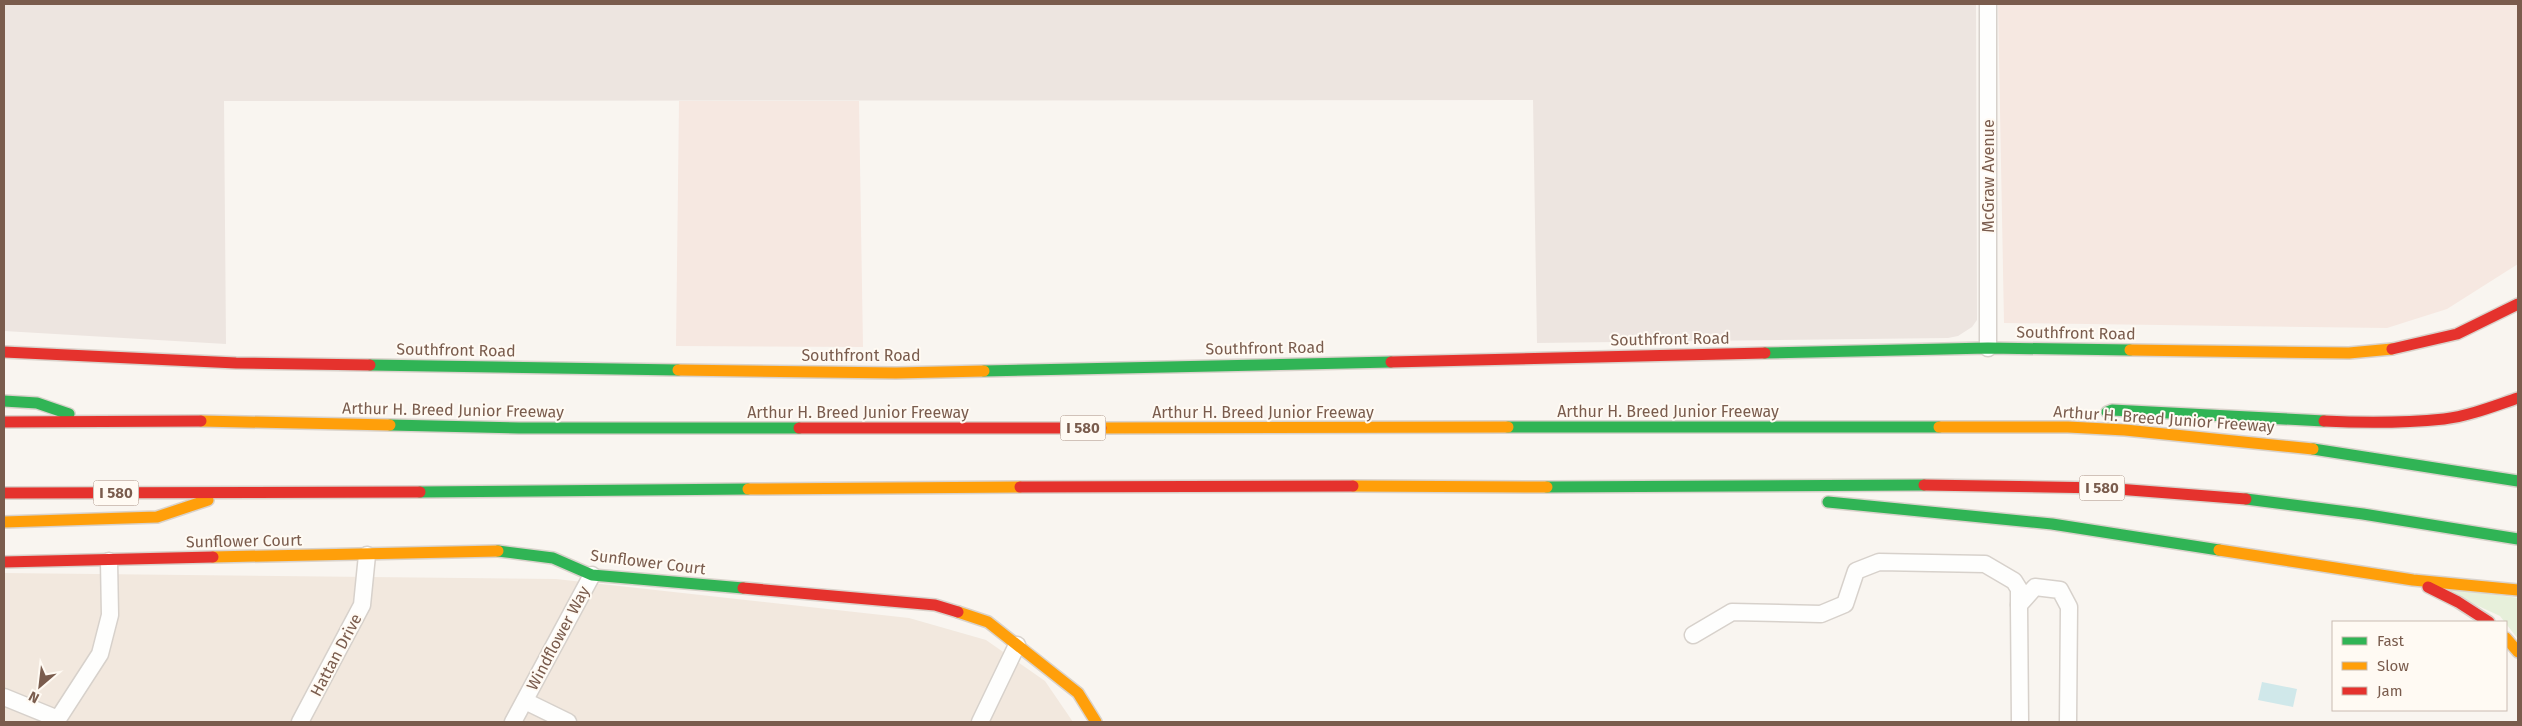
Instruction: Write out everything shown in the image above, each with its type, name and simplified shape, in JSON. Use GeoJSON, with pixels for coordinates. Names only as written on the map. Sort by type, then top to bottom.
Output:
{"type":"FeatureCollection","features":[{"type":"Feature","properties":{"kind":"main road","name":"Southfront Road"},"geometry":{"type":"LineString","coordinates":[[4,352],[246,363],[896,373],[1988,348],[2341,353],[2404,349],[2444,340],[2490,322],[2518,304]]}},
{"type":"Feature","properties":{"kind":"main road"},"geometry":{"type":"LineString","coordinates":[[2068,427],[2112,410],[2333,421],[2445,419],[2480,411],[2518,398]]}},
{"type":"Feature","properties":{"kind":"main road"},"geometry":{"type":"LineString","coordinates":[[4,401],[37,404],[97,422]]}},
{"type":"Feature","properties":{"kind":"main road","name":"Arthur H. Breed Junior Freeway"},"geometry":{"type":"LineString","coordinates":[[4,422],[225,421],[519,428],[2068,427],[2254,441],[2391,458],[2518,481]]}},
{"type":"Feature","properties":{"kind":"main road","name":"I 580"},"geometry":{"type":"LineString","coordinates":[[4,493],[229,493],[1301,484],[1682,488],[1949,485],[2106,488],[2246,499],[2387,516],[2518,539]]}},
{"type":"Feature","properties":{"kind":"main road"},"geometry":{"type":"LineString","coordinates":[[1682,488],[1780,497]]}},
{"type":"Feature","properties":{"kind":"main road"},"geometry":{"type":"LineString","coordinates":[[4,522],[158,517],[229,493]]}},
{"type":"Feature","properties":{"kind":"main road"},"geometry":{"type":"LineString","coordinates":[[1819,501],[2052,524],[2413,580],[2518,590]]}},
{"type":"Feature","properties":{"kind":"main road","name":"Sunflower Court"},"geometry":{"type":"LineString","coordinates":[[4,562],[496,551],[553,558],[592,575],[935,605],[988,622],[1078,693],[1096,722]]}},
{"type":"Feature","properties":{"kind":"main road"},"geometry":{"type":"LineString","coordinates":[[2413,580],[2458,602],[2487,621]]}},
{"type":"Feature","properties":{"kind":"main road"},"geometry":{"type":"LineString","coordinates":[[2507,639],[2518,652]]}},
{"type":"Feature","properties":{"kind":"street","name":"McGraw Avenue"},"geometry":{"type":"LineString","coordinates":[[1988,4],[1988,348]]}},
{"type":"Feature","properties":{"kind":"street","name":"Hattan Drive"},"geometry":{"type":"LineString","coordinates":[[300,722],[362,605],[367,555]]}},
{"type":"Feature","properties":{"kind":"street"},"geometry":{"type":"LineString","coordinates":[[4,697],[57,721],[100,654],[110,615],[109,561]]}},
{"type":"Feature","properties":{"kind":"street"},"geometry":{"type":"LineString","coordinates":[[1693,635],[1732,612],[1821,614],[1845,604],[1856,571],[1879,562],[1985,564],[2014,581],[2019,588],[2020,722]]}},
{"type":"Feature","properties":{"kind":"street","name":"Windflower Way"},"geometry":{"type":"LineString","coordinates":[[513,722],[592,575]]}},
{"type":"Feature","properties":{"kind":"street"},"geometry":{"type":"LineString","coordinates":[[2019,605],[2035,587],[2060,590],[2068,607],[2068,722]]}},
{"type":"Feature","properties":{"kind":"street"},"geometry":{"type":"LineString","coordinates":[[980,722],[1017,645]]}},
{"type":"Feature","properties":{"kind":"street"},"geometry":{"type":"LineString","coordinates":[[525,701],[568,722]]}},
{"type":"Feature","properties":{"kind":"shaded area"},"geometry":{"type":"Polygon","coordinates":[[[4,4],[1976,4],[1977,320],[1972,327],[1958,336],[1948,338],[1537,343],[1533,100],[224,101],[226,344],[4,331],[4,4]]]}},
{"type":"Feature","properties":{"kind":"shaded area"},"geometry":{"type":"Polygon","coordinates":[[[1998,4],[2518,4],[2518,264],[2447,309],[2387,328],[2004,323],[1998,4]]]}},
{"type":"Feature","properties":{"kind":"shaded area"},"geometry":{"type":"Polygon","coordinates":[[[679,101],[859,101],[863,347],[676,346],[679,101]]]}},
{"type":"Feature","properties":{"kind":"shaded area"},"geometry":{"type":"Polygon","coordinates":[[[4,573],[556,579],[909,618],[986,640],[1045,681],[1073,722],[4,722],[4,573]]]}},
{"type":"Feature","properties":{"kind":"green space"},"geometry":{"type":"Polygon","coordinates":[[[2435,586],[2518,598],[2518,639],[2507,625],[2507,621],[2504,621],[2500,616],[2435,586]]]}},
{"type":"Feature","properties":{"kind":"water"},"geometry":{"type":"Polygon","coordinates":[[[2262,682],[2297,689],[2293,707],[2258,700],[2262,682]]]}},
{"type":"Feature","properties":{"kind":"traffic: fast"},"geometry":{"type":"LineString","coordinates":[[1765,353],[1988,348],[2130,350]]}},
{"type":"Feature","properties":{"kind":"traffic: fast"},"geometry":{"type":"LineString","coordinates":[[984,371],[1391,362]]}},
{"type":"Feature","properties":{"kind":"traffic: fast"},"geometry":{"type":"LineString","coordinates":[[370,365],[678,370]]}},
{"type":"Feature","properties":{"kind":"traffic: fast"},"geometry":{"type":"LineString","coordinates":[[4,401],[37,403],[69,414]]}},
{"type":"Feature","properties":{"kind":"traffic: fast"},"geometry":{"type":"LineString","coordinates":[[2107,412],[2112,410],[2324,421]]}},
{"type":"Feature","properties":{"kind":"traffic: fast"},"geometry":{"type":"LineString","coordinates":[[390,425],[519,428],[799,428]]}},
{"type":"Feature","properties":{"kind":"traffic: fast"},"geometry":{"type":"LineString","coordinates":[[1508,427],[1939,427]]}},
{"type":"Feature","properties":{"kind":"traffic: fast"},"geometry":{"type":"LineString","coordinates":[[2313,449],[2518,481]]}},
{"type":"Feature","properties":{"kind":"traffic: fast"},"geometry":{"type":"LineString","coordinates":[[1547,487],[1924,485]]}},
{"type":"Feature","properties":{"kind":"traffic: fast"},"geometry":{"type":"LineString","coordinates":[[420,492],[748,489]]}},
{"type":"Feature","properties":{"kind":"traffic: fast"},"geometry":{"type":"LineString","coordinates":[[2246,499],[2363,514],[2518,539]]}},
{"type":"Feature","properties":{"kind":"traffic: fast"},"geometry":{"type":"LineString","coordinates":[[1828,502],[2052,524],[2219,550]]}},
{"type":"Feature","properties":{"kind":"traffic: fast"},"geometry":{"type":"LineString","coordinates":[[498,551],[553,558],[592,575],[743,588]]}},
{"type":"Feature","properties":{"kind":"traffic: slow"},"geometry":{"type":"LineString","coordinates":[[2130,350],[2349,353],[2392,349]]}},
{"type":"Feature","properties":{"kind":"traffic: slow"},"geometry":{"type":"LineString","coordinates":[[678,370],[896,373],[984,371]]}},
{"type":"Feature","properties":{"kind":"traffic: slow"},"geometry":{"type":"LineString","coordinates":[[201,421],[390,425]]}},
{"type":"Feature","properties":{"kind":"traffic: slow"},"geometry":{"type":"LineString","coordinates":[[1101,428],[1508,427]]}},
{"type":"Feature","properties":{"kind":"traffic: slow"},"geometry":{"type":"LineString","coordinates":[[1939,427],[2068,427],[2125,430],[2313,449]]}},
{"type":"Feature","properties":{"kind":"traffic: slow"},"geometry":{"type":"LineString","coordinates":[[1353,486],[1547,487]]}},
{"type":"Feature","properties":{"kind":"traffic: slow"},"geometry":{"type":"LineString","coordinates":[[748,489],[1020,487]]}},
{"type":"Feature","properties":{"kind":"traffic: slow"},"geometry":{"type":"LineString","coordinates":[[4,522],[157,517],[208,500]]}},
{"type":"Feature","properties":{"kind":"traffic: slow"},"geometry":{"type":"LineString","coordinates":[[2219,550],[2413,580],[2518,590]]}},
{"type":"Feature","properties":{"kind":"traffic: slow"},"geometry":{"type":"LineString","coordinates":[[213,557],[498,551]]}},
{"type":"Feature","properties":{"kind":"traffic: slow"},"geometry":{"type":"LineString","coordinates":[[958,612],[988,622],[1078,693],[1096,722]]}},
{"type":"Feature","properties":{"kind":"traffic: slow"},"geometry":{"type":"LineString","coordinates":[[2507,639],[2518,652]]}},
{"type":"Feature","properties":{"kind":"traffic: jam"},"geometry":{"type":"LineString","coordinates":[[2392,349],[2457,334],[2518,304]]}},
{"type":"Feature","properties":{"kind":"traffic: jam"},"geometry":{"type":"LineString","coordinates":[[4,352],[236,363],[370,365]]}},
{"type":"Feature","properties":{"kind":"traffic: jam"},"geometry":{"type":"LineString","coordinates":[[1391,362],[1765,353]]}},
{"type":"Feature","properties":{"kind":"traffic: jam"},"geometry":{"type":"LineString","coordinates":[[2324,421],[2384,422],[2453,418],[2518,398]]}},
{"type":"Feature","properties":{"kind":"traffic: jam"},"geometry":{"type":"LineString","coordinates":[[4,422],[201,421]]}},
{"type":"Feature","properties":{"kind":"traffic: jam"},"geometry":{"type":"LineString","coordinates":[[799,428],[1101,428]]}},
{"type":"Feature","properties":{"kind":"traffic: jam"},"geometry":{"type":"LineString","coordinates":[[1924,485],[2104,488],[2246,499]]}},
{"type":"Feature","properties":{"kind":"traffic: jam"},"geometry":{"type":"LineString","coordinates":[[1020,487],[1353,486]]}},
{"type":"Feature","properties":{"kind":"traffic: jam"},"geometry":{"type":"LineString","coordinates":[[4,493],[420,492]]}},
{"type":"Feature","properties":{"kind":"traffic: jam"},"geometry":{"type":"LineString","coordinates":[[4,562],[213,557]]}},
{"type":"Feature","properties":{"kind":"traffic: jam"},"geometry":{"type":"LineString","coordinates":[[2428,587],[2458,602],[2487,621]]}},
{"type":"Feature","properties":{"kind":"traffic: jam"},"geometry":{"type":"LineString","coordinates":[[743,588],[935,605],[958,612]]}}]}
